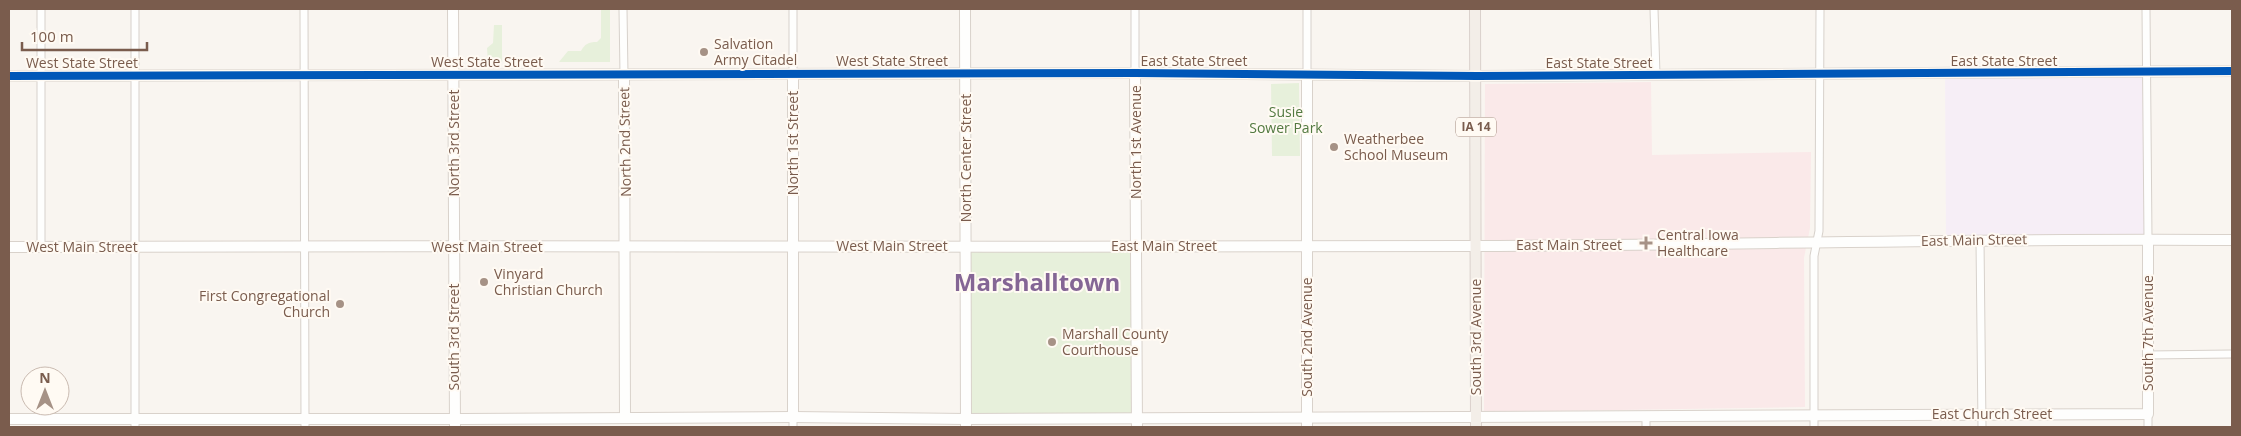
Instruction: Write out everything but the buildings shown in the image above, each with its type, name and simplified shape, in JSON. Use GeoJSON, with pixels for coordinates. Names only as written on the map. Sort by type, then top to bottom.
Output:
{"type":"FeatureCollection","features":[{"type":"Feature","properties":{"kind":"main road","name":"IA 14"},"geometry":{"type":"LineString","coordinates":[[1475,9],[1476,246]]}},
{"type":"Feature","properties":{"kind":"main road","name":"South 3rd Avenue"},"geometry":{"type":"LineString","coordinates":[[1476,246],[1476,422]]}},
{"type":"Feature","properties":{"kind":"street"},"geometry":{"type":"LineString","coordinates":[[41,9],[41,247]]}},
{"type":"Feature","properties":{"kind":"street"},"geometry":{"type":"LineString","coordinates":[[135,9],[135,423]]}},
{"type":"Feature","properties":{"kind":"street"},"geometry":{"type":"LineString","coordinates":[[304,9],[305,423]]}},
{"type":"Feature","properties":{"kind":"street","name":"North 3rd Street"},"geometry":{"type":"LineString","coordinates":[[453,9],[454,247]]}},
{"type":"Feature","properties":{"kind":"street","name":"North 2nd Street"},"geometry":{"type":"LineString","coordinates":[[623,9],[625,423]]}},
{"type":"Feature","properties":{"kind":"street","name":"North 1st Street"},"geometry":{"type":"LineString","coordinates":[[793,9],[793,422]]}},
{"type":"Feature","properties":{"kind":"street","name":"North Center Street"},"geometry":{"type":"LineString","coordinates":[[965,9],[966,423]]}},
{"type":"Feature","properties":{"kind":"street","name":"North 1st Avenue"},"geometry":{"type":"LineString","coordinates":[[1136,9],[1137,423]]}},
{"type":"Feature","properties":{"kind":"street"},"geometry":{"type":"LineString","coordinates":[[1307,9],[1307,74]]}},
{"type":"Feature","properties":{"kind":"street"},"geometry":{"type":"LineString","coordinates":[[1654,9],[1656,75]]}},
{"type":"Feature","properties":{"kind":"street"},"geometry":{"type":"LineString","coordinates":[[1814,427],[1814,256],[1819,231],[1820,9]]}},
{"type":"Feature","properties":{"kind":"street"},"geometry":{"type":"LineString","coordinates":[[2146,9],[2148,239]]}},
{"type":"Feature","properties":{"kind":"street","name":"East State Street"},"geometry":{"type":"LineString","coordinates":[[966,73],[1476,76],[2232,71]]}},
{"type":"Feature","properties":{"kind":"street","name":"West State Street"},"geometry":{"type":"LineString","coordinates":[[9,76],[966,73]]}},
{"type":"Feature","properties":{"kind":"street","name":"South 2nd Avenue"},"geometry":{"type":"LineString","coordinates":[[1307,74],[1308,422]]}},
{"type":"Feature","properties":{"kind":"street","name":"South 7th Avenue"},"geometry":{"type":"LineString","coordinates":[[2148,239],[2148,427]]}},
{"type":"Feature","properties":{"kind":"street"},"geometry":{"type":"LineString","coordinates":[[1980,240],[1982,427]]}},
{"type":"Feature","properties":{"kind":"street","name":"East Main Street"},"geometry":{"type":"LineString","coordinates":[[966,246],[1476,246],[1816,244],[1980,240],[2232,240]]}},
{"type":"Feature","properties":{"kind":"street","name":"West Main Street"},"geometry":{"type":"LineString","coordinates":[[9,247],[966,246]]}},
{"type":"Feature","properties":{"kind":"street","name":"South 3rd Street"},"geometry":{"type":"LineString","coordinates":[[454,247],[455,423]]}},
{"type":"Feature","properties":{"kind":"street"},"geometry":{"type":"LineString","coordinates":[[2148,355],[2232,354]]}},
{"type":"Feature","properties":{"kind":"street","name":"East Church Street"},"geometry":{"type":"LineString","coordinates":[[9,419],[135,423],[1137,423],[1476,422],[1646,416],[2148,414]]}},
{"type":"Feature","properties":{"kind":"street"},"geometry":{"type":"LineString","coordinates":[[1646,416],[1646,427]]}},
{"type":"Feature","properties":{"kind":"shaded area"},"geometry":{"type":"Polygon","coordinates":[[[1945,73],[2147,73],[2148,239],[1946,240],[1945,73]]]}},
{"type":"Feature","properties":{"kind":"shaded area","name":"Central Iowa Healthcare"},"geometry":{"type":"Polygon","coordinates":[[[1651,82],[1652,155],[1811,152],[1810,228],[1804,258],[1805,407],[1484,412],[1485,84],[1651,82]]]}},
{"type":"Feature","properties":{"kind":"green space"},"geometry":{"type":"Polygon","coordinates":[[[601,9],[610,9],[610,62],[559,62],[568,51],[581,51],[587,44],[597,42],[601,38],[601,9]]]}},
{"type":"Feature","properties":{"kind":"green space"},"geometry":{"type":"Polygon","coordinates":[[[494,25],[502,25],[502,62],[488,63],[487,48],[493,43],[494,25]]]}},
{"type":"Feature","properties":{"kind":"green space","name":"Susie Sower Park"},"geometry":{"type":"Polygon","coordinates":[[[1299,83],[1300,156],[1272,156],[1271,84],[1299,83]]]}},
{"type":"Feature","properties":{"kind":"green space"},"geometry":{"type":"Polygon","coordinates":[[[966,246],[1136,246],[1137,418],[966,419],[966,246]]]}},
{"type":"Feature","properties":{"kind":"cycle path"},"geometry":{"type":"LineString","coordinates":[[9,76],[1135,73],[1477,76],[2232,71]]}},
{"type":"Feature","properties":{"kind":"place","name":"Salvation Army Citadel"},"geometry":{"type":"Point","coordinates":[704,52]}},
{"type":"Feature","properties":{"kind":"place","name":"Weatherbee School Museum"},"geometry":{"type":"Point","coordinates":[1334,147]}},
{"type":"Feature","properties":{"kind":"place","name":"Central Iowa Healthcare"},"geometry":{"type":"Point","coordinates":[1646,243]}},
{"type":"Feature","properties":{"kind":"place","name":"Vinyard Christian Church"},"geometry":{"type":"Point","coordinates":[484,282]}},
{"type":"Feature","properties":{"kind":"place","name":"First Congregational Church"},"geometry":{"type":"Point","coordinates":[340,304]}},
{"type":"Feature","properties":{"kind":"place","name":"Marshall County Courthouse"},"geometry":{"type":"Point","coordinates":[1052,342]}},
{"type":"Feature","properties":{"kind":"district","name":"Marshalltown"},"geometry":{"type":"Point","coordinates":[1037,283]}}]}
